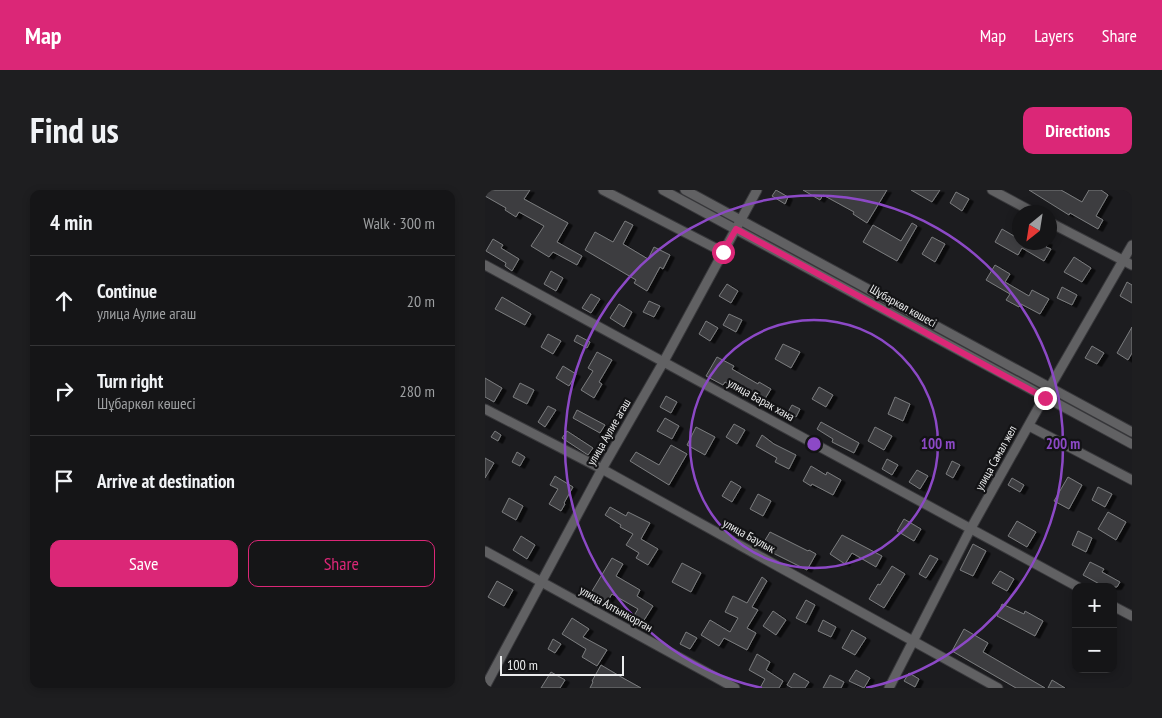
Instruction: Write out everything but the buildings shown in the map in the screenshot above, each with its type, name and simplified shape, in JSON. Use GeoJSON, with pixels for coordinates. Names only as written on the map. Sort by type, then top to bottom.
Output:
{"type":"FeatureCollection","features":[{"type":"Feature","properties":{"kind":"street"},"geometry":{"type":"LineString","coordinates":[[603,190],[723,252]]}},
{"type":"Feature","properties":{"kind":"street","name":"Шұбаркөл көшесі"},"geometry":{"type":"LineString","coordinates":[[663,190],[1132,444]]}},
{"type":"Feature","properties":{"kind":"street"},"geometry":{"type":"LineString","coordinates":[[685,190],[1132,432]]}},
{"type":"Feature","properties":{"kind":"street","name":"улица Аулие агаш"},"geometry":{"type":"LineString","coordinates":[[485,687],[602,469],[664,361],[757,190]]}},
{"type":"Feature","properties":{"kind":"street"},"geometry":{"type":"LineString","coordinates":[[992,190],[1020,205]]}},
{"type":"Feature","properties":{"kind":"street"},"geometry":{"type":"LineString","coordinates":[[1057,226],[1132,266]]}},
{"type":"Feature","properties":{"kind":"street","name":"улица Самал жел"},"geometry":{"type":"LineString","coordinates":[[889,688],[971,528],[1132,245]]}},
{"type":"Feature","properties":{"kind":"street","name":"улица Барак хана"},"geometry":{"type":"LineString","coordinates":[[485,265],[1072,584]]}},
{"type":"Feature","properties":{"kind":"street","name":"улица Баулык"},"geometry":{"type":"LineString","coordinates":[[485,409],[602,469],[999,688]]}},
{"type":"Feature","properties":{"kind":"street"},"geometry":{"type":"LineString","coordinates":[[1029,426],[1132,480]]}},
{"type":"Feature","properties":{"kind":"street","name":"улица Алтынкорган"},"geometry":{"type":"LineString","coordinates":[[485,551],[735,688]]}},
{"type":"Feature","properties":{"kind":"street"},"geometry":{"type":"LineString","coordinates":[[1117,608],[1132,616]]}},
{"type":"Feature","properties":{"kind":"route"},"geometry":{"type":"LineString","coordinates":[[723,252],[736,229],[1045,398]]}}]}
